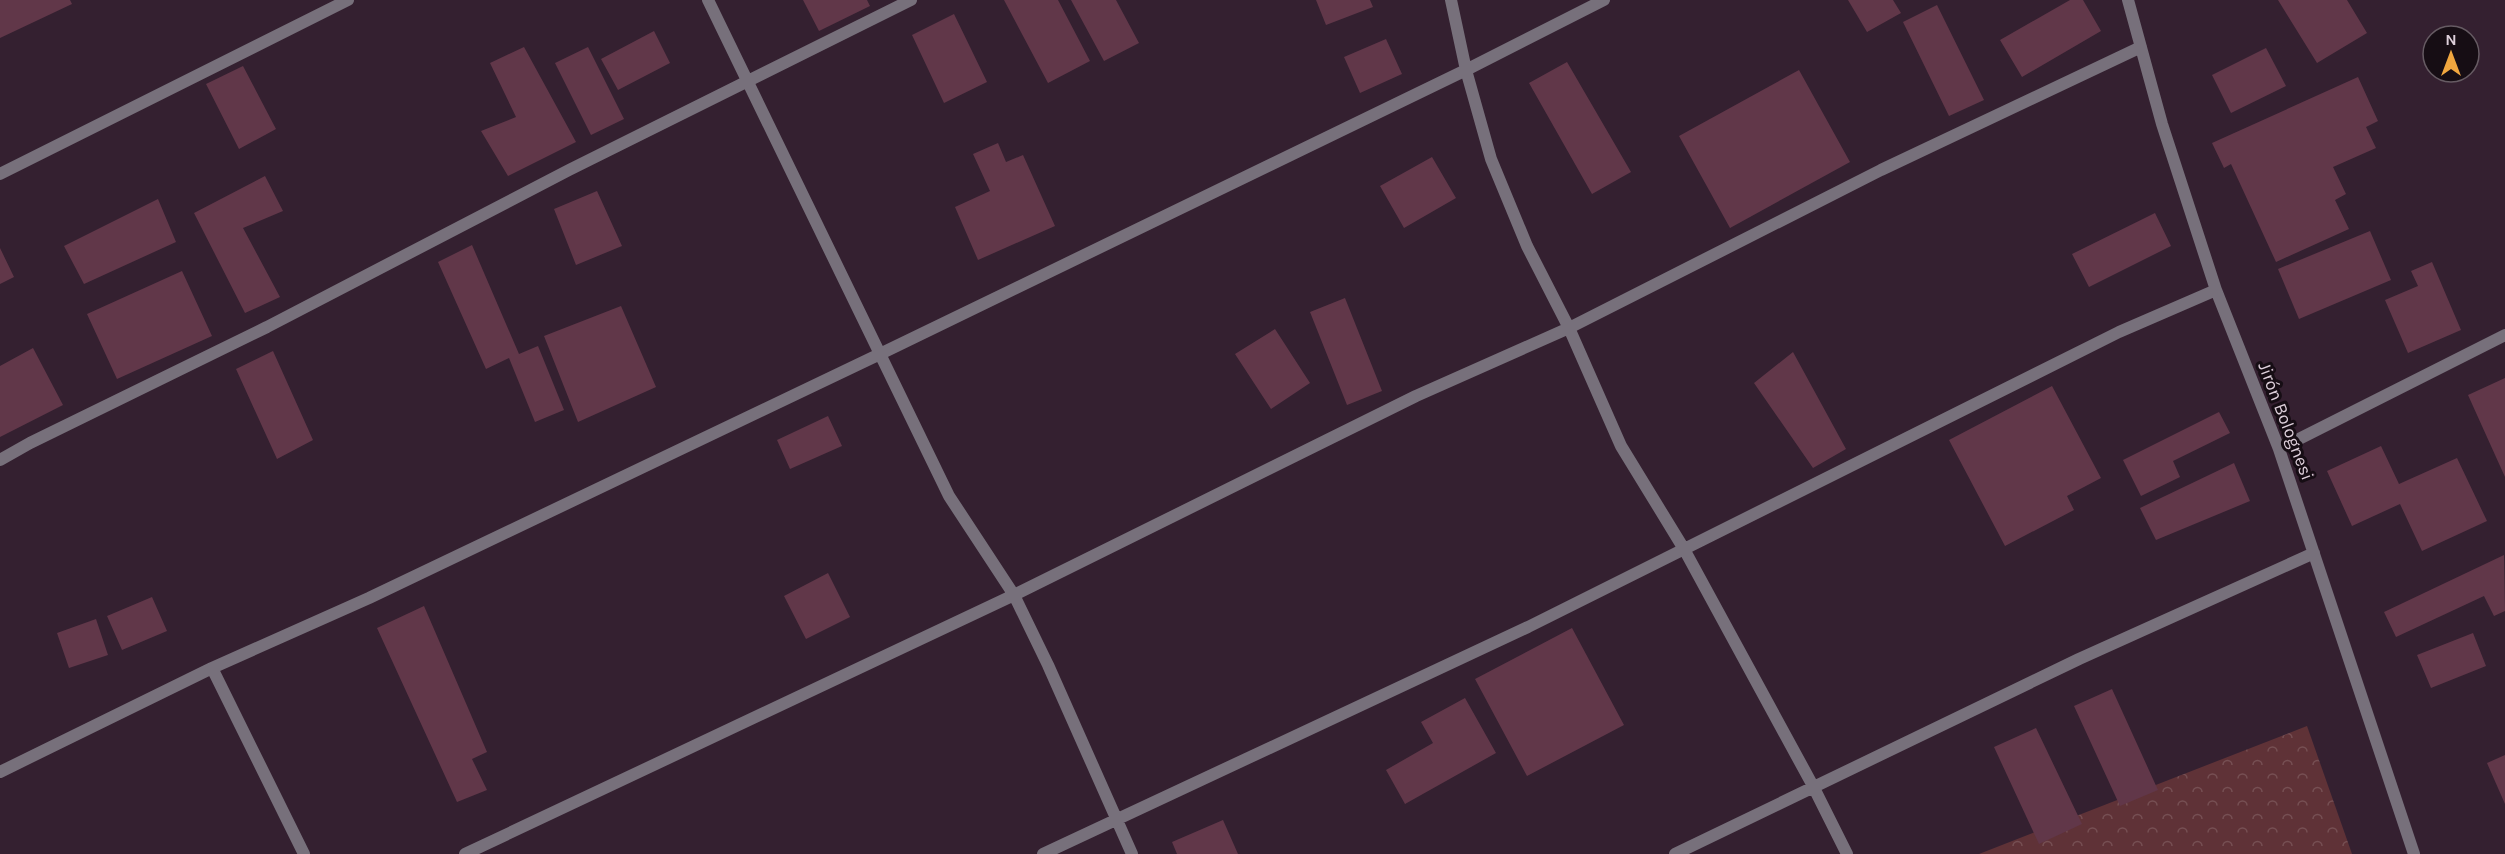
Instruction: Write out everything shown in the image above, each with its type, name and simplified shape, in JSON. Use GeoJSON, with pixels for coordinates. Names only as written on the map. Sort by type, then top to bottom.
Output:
{"type":"FeatureCollection","features":[{"type":"Feature","properties":{"kind":"street"},"geometry":{"type":"LineString","coordinates":[[0,174],[348,0]]}},
{"type":"Feature","properties":{"kind":"street"},"geometry":{"type":"LineString","coordinates":[[708,0],[949,496],[1014,595],[1048,665],[1132,854]]}},
{"type":"Feature","properties":{"kind":"street"},"geometry":{"type":"LineString","coordinates":[[0,460],[30,443],[267,327],[569,170],[911,0]]}},
{"type":"Feature","properties":{"kind":"street"},"geometry":{"type":"LineString","coordinates":[[1451,0],[1466,70],[1491,159],[1527,246],[1569,328],[1621,446],[1684,549],[1813,786],[1847,854]]}},
{"type":"Feature","properties":{"kind":"street"},"geometry":{"type":"LineString","coordinates":[[0,772],[212,668],[369,598],[880,354],[1466,70],[1604,0]]}},
{"type":"Feature","properties":{"kind":"street","name":"Jirón Bolognesi"},"geometry":{"type":"LineString","coordinates":[[2128,0],[2162,124],[2216,290],[2279,449],[2414,854]]}},
{"type":"Feature","properties":{"kind":"street"},"geometry":{"type":"LineString","coordinates":[[465,854],[1014,595],[1416,396],[1569,328],[1881,170],[2141,47]]}},
{"type":"Feature","properties":{"kind":"street"},"geometry":{"type":"LineString","coordinates":[[1043,854],[1528,627],[2119,332],[2216,290]]}},
{"type":"Feature","properties":{"kind":"street"},"geometry":{"type":"LineString","coordinates":[[2279,449],[2505,335]]}},
{"type":"Feature","properties":{"kind":"street"},"geometry":{"type":"LineString","coordinates":[[1675,854],[2079,659],[2314,553]]}},
{"type":"Feature","properties":{"kind":"street"},"geometry":{"type":"LineString","coordinates":[[212,668],[304,854]]}},
{"type":"Feature","properties":{"kind":"green space"},"geometry":{"type":"Polygon","coordinates":[[[2307,726],[2352,854],[1979,854],[2307,726]]]}},
{"type":"Feature","properties":{"kind":"building"},"geometry":{"type":"Polygon","coordinates":[[[0,0],[70,0],[72,4],[0,38],[0,0]]]}},
{"type":"Feature","properties":{"kind":"building"},"geometry":{"type":"Polygon","coordinates":[[[803,0],[867,0],[870,6],[819,31],[803,0]]]}},
{"type":"Feature","properties":{"kind":"building"},"geometry":{"type":"Polygon","coordinates":[[[1004,0],[1058,0],[1090,61],[1048,83],[1004,0]]]}},
{"type":"Feature","properties":{"kind":"building"},"geometry":{"type":"Polygon","coordinates":[[[1071,0],[1116,0],[1139,43],[1104,61],[1071,0]]]}},
{"type":"Feature","properties":{"kind":"building"},"geometry":{"type":"Polygon","coordinates":[[[1316,0],[1370,0],[1373,7],[1326,25],[1316,0]]]}},
{"type":"Feature","properties":{"kind":"building"},"geometry":{"type":"Polygon","coordinates":[[[1848,0],[1893,0],[1901,13],[1867,32],[1848,0]]]}},
{"type":"Feature","properties":{"kind":"building"},"geometry":{"type":"Polygon","coordinates":[[[2070,0],[2083,0],[2101,31],[2022,77],[2000,40],[2070,0]]]}},
{"type":"Feature","properties":{"kind":"building"},"geometry":{"type":"Polygon","coordinates":[[[2278,0],[2347,0],[2367,33],[2317,63],[2278,0]]]}},
{"type":"Feature","properties":{"kind":"building"},"geometry":{"type":"Polygon","coordinates":[[[1937,5],[1984,100],[1949,116],[1903,22],[1937,5]]]}},
{"type":"Feature","properties":{"kind":"building"},"geometry":{"type":"Polygon","coordinates":[[[954,14],[987,82],[944,103],[912,35],[954,14]]]}},
{"type":"Feature","properties":{"kind":"building"},"geometry":{"type":"Polygon","coordinates":[[[654,31],[670,63],[618,90],[601,59],[654,31]]]}},
{"type":"Feature","properties":{"kind":"building"},"geometry":{"type":"Polygon","coordinates":[[[1386,39],[1402,74],[1360,93],[1344,57],[1386,39]]]}},
{"type":"Feature","properties":{"kind":"building"},"geometry":{"type":"Polygon","coordinates":[[[524,47],[576,142],[508,176],[481,131],[516,117],[490,63],[524,47]]]}},
{"type":"Feature","properties":{"kind":"building"},"geometry":{"type":"Polygon","coordinates":[[[588,47],[624,119],[591,135],[555,63],[588,47]]]}},
{"type":"Feature","properties":{"kind":"building"},"geometry":{"type":"Polygon","coordinates":[[[2266,48],[2286,86],[2231,113],[2212,75],[2266,48]]]}},
{"type":"Feature","properties":{"kind":"building"},"geometry":{"type":"Polygon","coordinates":[[[1567,62],[1631,172],[1592,194],[1529,83],[1567,62]]]}},
{"type":"Feature","properties":{"kind":"building"},"geometry":{"type":"Polygon","coordinates":[[[243,66],[276,129],[239,149],[206,84],[243,66]]]}},
{"type":"Feature","properties":{"kind":"building"},"geometry":{"type":"Polygon","coordinates":[[[1799,70],[1850,162],[1730,228],[1679,136],[1799,70]]]}},
{"type":"Feature","properties":{"kind":"building"},"geometry":{"type":"Polygon","coordinates":[[[2358,77],[2378,121],[2366,127],[2376,148],[2333,167],[2346,194],[2335,200],[2349,229],[2276,262],[2231,164],[2224,168],[2212,143],[2358,77]]]}},
{"type":"Feature","properties":{"kind":"building"},"geometry":{"type":"Polygon","coordinates":[[[998,143],[1006,162],[1023,155],[1055,226],[978,260],[955,207],[990,191],[973,154],[998,143]]]}},
{"type":"Feature","properties":{"kind":"building"},"geometry":{"type":"Polygon","coordinates":[[[1432,157],[1456,198],[1404,228],[1380,186],[1432,157]]]}},
{"type":"Feature","properties":{"kind":"building"},"geometry":{"type":"Polygon","coordinates":[[[265,176],[283,211],[243,228],[280,297],[245,313],[194,213],[265,176]]]}},
{"type":"Feature","properties":{"kind":"building"},"geometry":{"type":"Polygon","coordinates":[[[597,191],[622,246],[576,265],[554,209],[597,191]]]}},
{"type":"Feature","properties":{"kind":"building"},"geometry":{"type":"Polygon","coordinates":[[[158,199],[176,242],[84,284],[64,246],[158,199]]]}},
{"type":"Feature","properties":{"kind":"building"},"geometry":{"type":"Polygon","coordinates":[[[2155,213],[2171,246],[2089,287],[2072,254],[2155,213]]]}},
{"type":"Feature","properties":{"kind":"building"},"geometry":{"type":"Polygon","coordinates":[[[2370,231],[2391,280],[2299,319],[2278,269],[2370,231]]]}},
{"type":"Feature","properties":{"kind":"building"},"geometry":{"type":"Polygon","coordinates":[[[472,245],[519,354],[538,346],[564,410],[535,422],[509,358],[486,369],[438,262],[472,245]]]}},
{"type":"Feature","properties":{"kind":"building"},"geometry":{"type":"Polygon","coordinates":[[[0,248],[14,277],[0,284],[0,248]]]}},
{"type":"Feature","properties":{"kind":"building"},"geometry":{"type":"Polygon","coordinates":[[[2432,262],[2461,330],[2408,353],[2385,300],[2418,286],[2411,271],[2432,262]]]}},
{"type":"Feature","properties":{"kind":"building"},"geometry":{"type":"Polygon","coordinates":[[[182,271],[212,336],[117,379],[87,314],[182,271]]]}},
{"type":"Feature","properties":{"kind":"building"},"geometry":{"type":"Polygon","coordinates":[[[1345,298],[1382,391],[1347,405],[1310,312],[1345,298]]]}},
{"type":"Feature","properties":{"kind":"building"},"geometry":{"type":"Polygon","coordinates":[[[621,306],[656,387],[578,422],[544,336],[621,306]]]}},
{"type":"Feature","properties":{"kind":"building"},"geometry":{"type":"Polygon","coordinates":[[[1275,329],[1310,383],[1271,409],[1235,354],[1275,329]]]}},
{"type":"Feature","properties":{"kind":"building"},"geometry":{"type":"Polygon","coordinates":[[[33,348],[63,405],[0,437],[0,366],[33,348]]]}},
{"type":"Feature","properties":{"kind":"building"},"geometry":{"type":"Polygon","coordinates":[[[273,351],[313,440],[277,459],[236,369],[273,351]]]}},
{"type":"Feature","properties":{"kind":"building"},"geometry":{"type":"Polygon","coordinates":[[[1793,352],[1846,449],[1813,468],[1754,383],[1793,352]]]}},
{"type":"Feature","properties":{"kind":"building"},"geometry":{"type":"Polygon","coordinates":[[[2505,378],[2505,477],[2468,395],[2505,378]]]}},
{"type":"Feature","properties":{"kind":"building"},"geometry":{"type":"Polygon","coordinates":[[[2052,386],[2101,478],[2067,496],[2074,510],[2005,546],[1949,440],[2052,386]]]}},
{"type":"Feature","properties":{"kind":"building"},"geometry":{"type":"Polygon","coordinates":[[[2219,412],[2230,433],[2173,461],[2180,477],[2141,496],[2123,460],[2219,412]]]}},
{"type":"Feature","properties":{"kind":"building"},"geometry":{"type":"Polygon","coordinates":[[[828,416],[842,446],[790,469],[777,440],[828,416]]]}},
{"type":"Feature","properties":{"kind":"building"},"geometry":{"type":"Polygon","coordinates":[[[2381,446],[2399,484],[2457,458],[2487,521],[2422,551],[2400,504],[2352,526],[2327,471],[2381,446]]]}},
{"type":"Feature","properties":{"kind":"building"},"geometry":{"type":"Polygon","coordinates":[[[2234,463],[2250,501],[2156,540],[2140,508],[2234,463]]]}},
{"type":"Feature","properties":{"kind":"building"},"geometry":{"type":"Polygon","coordinates":[[[2504,555],[2505,611],[2494,616],[2484,596],[2396,637],[2384,612],[2504,555]]]}},
{"type":"Feature","properties":{"kind":"building"},"geometry":{"type":"Polygon","coordinates":[[[828,573],[850,617],[806,639],[784,596],[828,573]]]}},
{"type":"Feature","properties":{"kind":"building"},"geometry":{"type":"Polygon","coordinates":[[[152,597],[167,631],[122,650],[107,616],[152,597]]]}},
{"type":"Feature","properties":{"kind":"building"},"geometry":{"type":"Polygon","coordinates":[[[424,606],[487,752],[472,759],[487,790],[457,802],[377,628],[424,606]]]}},
{"type":"Feature","properties":{"kind":"building"},"geometry":{"type":"Polygon","coordinates":[[[96,619],[108,655],[69,668],[57,633],[96,619]]]}},
{"type":"Feature","properties":{"kind":"building"},"geometry":{"type":"Polygon","coordinates":[[[1572,628],[1624,725],[1527,776],[1475,679],[1572,628]]]}},
{"type":"Feature","properties":{"kind":"building"},"geometry":{"type":"Polygon","coordinates":[[[2473,633],[2486,666],[2431,688],[2417,655],[2473,633]]]}},
{"type":"Feature","properties":{"kind":"building"},"geometry":{"type":"Polygon","coordinates":[[[2112,689],[2158,790],[2120,806],[2074,706],[2112,689]]]}},
{"type":"Feature","properties":{"kind":"building"},"geometry":{"type":"Polygon","coordinates":[[[1465,698],[1496,753],[1405,804],[1386,770],[1433,743],[1421,722],[1465,698]]]}},
{"type":"Feature","properties":{"kind":"building"},"geometry":{"type":"Polygon","coordinates":[[[2036,728],[2082,824],[2039,844],[1994,747],[2036,728]]]}},
{"type":"Feature","properties":{"kind":"building"},"geometry":{"type":"Polygon","coordinates":[[[2505,755],[2505,804],[2487,763],[2505,755]]]}},
{"type":"Feature","properties":{"kind":"building"},"geometry":{"type":"Polygon","coordinates":[[[1223,820],[1238,854],[1177,854],[1172,842],[1223,820]]]}}]}
